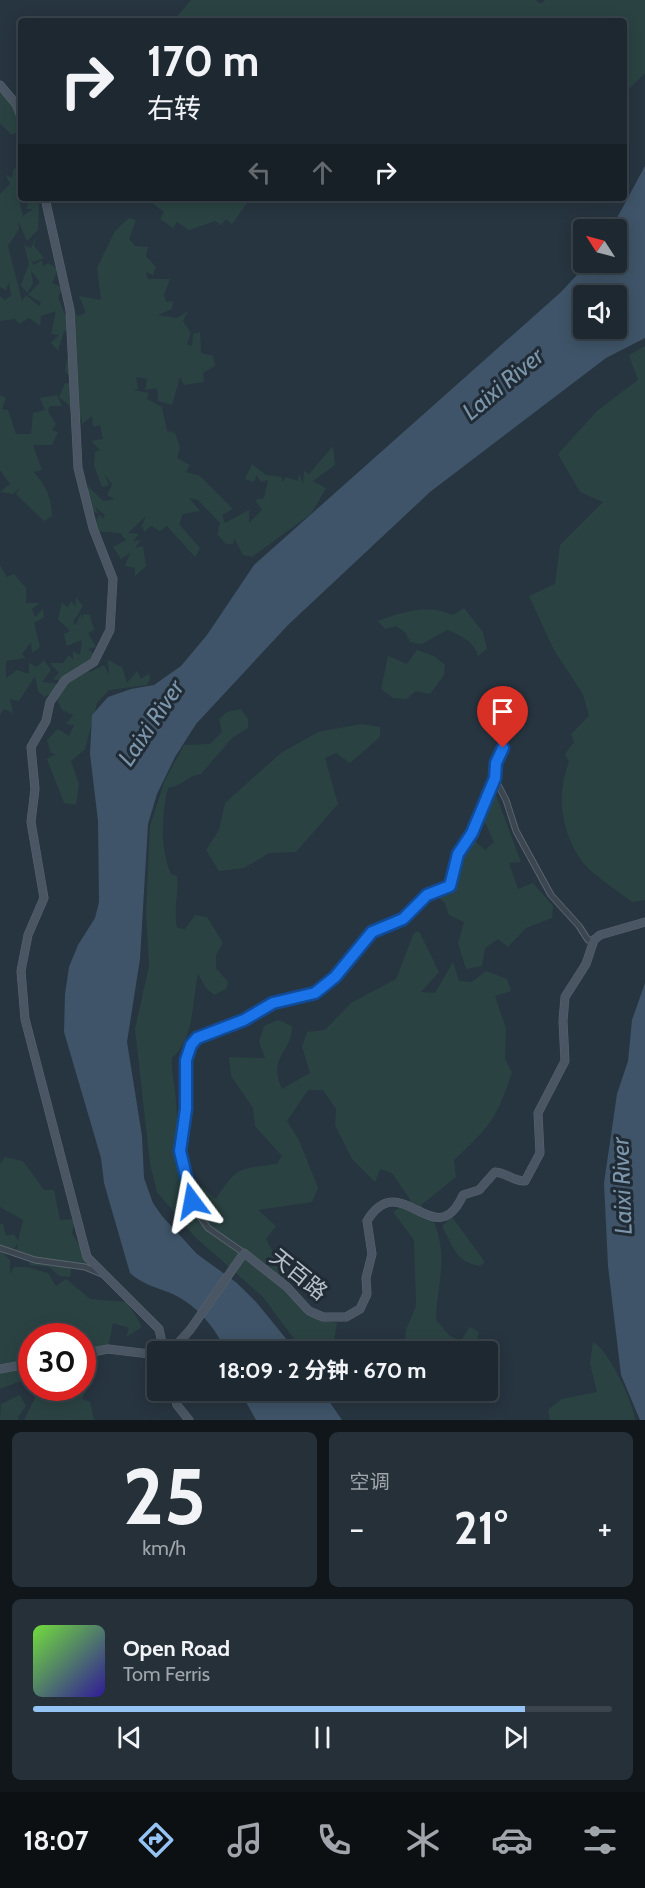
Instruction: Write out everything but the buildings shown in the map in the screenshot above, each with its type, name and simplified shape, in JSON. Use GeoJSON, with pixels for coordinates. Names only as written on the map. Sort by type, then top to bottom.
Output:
{"type":"FeatureCollection","features":[{"type":"Feature","properties":{"kind":"street"},"geometry":{"type":"LineString","coordinates":[[0,85],[18,109]]}},
{"type":"Feature","properties":{"kind":"street"},"geometry":{"type":"LineString","coordinates":[[46,201],[70,310],[78,468],[93,528],[113,579],[110,630],[94,662],[65,680],[60,687],[50,702],[46,722],[31,747],[35,789],[31,822],[44,898],[28,935],[21,971],[25,1019],[87,1257],[159,1329],[162,1341]]}},
{"type":"Feature","properties":{"kind":"street"},"geometry":{"type":"LineString","coordinates":[[244,1253],[208,1228],[198,1215],[189,1193],[180,1151],[186,1109],[186,1060],[191,1045],[197,1038],[244,1020],[273,1003],[315,993],[335,977],[372,932],[403,919],[427,895],[450,886],[458,854],[472,833],[495,778],[496,763],[503,748]]}},
{"type":"Feature","properties":{"kind":"street"},"geometry":{"type":"LineString","coordinates":[[495,778],[506,800],[516,831],[551,895],[579,926],[588,940],[594,940],[600,935],[645,922]]}},
{"type":"Feature","properties":{"kind":"street","name":"天百路"},"geometry":{"type":"LineString","coordinates":[[180,1341],[244,1253],[287,1287],[309,1311],[324,1317],[346,1317],[360,1309],[367,1294],[366,1278],[372,1254],[367,1221],[376,1207],[391,1201],[398,1201],[425,1216],[441,1216],[456,1209],[463,1195],[478,1190],[495,1172],[504,1172],[516,1181],[525,1180],[530,1175],[540,1153],[538,1113],[565,1061],[563,1021],[565,997],[586,964],[594,940]]}},
{"type":"Feature","properties":{"kind":"street"},"geometry":{"type":"LineString","coordinates":[[0,1248],[35,1260],[85,1267],[103,1274]]}},
{"type":"Feature","properties":{"kind":"street"},"geometry":{"type":"LineString","coordinates":[[96,1351],[108,1349],[147,1354]]}},
{"type":"Feature","properties":{"kind":"street"},"geometry":{"type":"LineString","coordinates":[[0,1369],[18,1366]]}},
{"type":"Feature","properties":{"kind":"street"},"geometry":{"type":"LineString","coordinates":[[176,1401],[177,1406],[189,1420]]}},
{"type":"Feature","properties":{"kind":"green space"},"geometry":{"type":"Polygon","coordinates":[[[191,0],[535,0],[541,4],[545,0],[645,0],[645,73],[627,91],[627,18],[176,18],[191,0]]]}},
{"type":"Feature","properties":{"kind":"green space"},"geometry":{"type":"Polygon","coordinates":[[[0,93],[12,104],[18,114],[18,132],[12,135],[0,123],[0,93]]]}},
{"type":"Feature","properties":{"kind":"green space"},"geometry":{"type":"Polygon","coordinates":[[[18,168],[18,201],[23,216],[33,209],[26,209],[29,201],[39,203],[38,230],[27,241],[18,221],[19,229],[8,246],[22,301],[26,295],[39,306],[41,302],[28,295],[40,282],[31,271],[33,283],[27,293],[21,285],[29,264],[24,245],[31,248],[36,237],[34,246],[44,258],[34,262],[30,259],[34,265],[42,260],[43,267],[48,263],[58,269],[52,283],[63,288],[58,297],[65,315],[69,307],[78,316],[86,313],[79,296],[101,300],[97,268],[115,231],[129,218],[136,220],[129,239],[135,246],[148,247],[146,256],[156,267],[153,275],[146,272],[148,279],[170,279],[164,295],[166,302],[173,301],[172,309],[158,315],[177,318],[188,311],[183,321],[191,333],[187,344],[192,346],[193,334],[200,332],[201,353],[213,356],[215,366],[203,373],[204,382],[184,385],[180,377],[172,405],[158,401],[157,388],[145,390],[147,379],[136,377],[138,389],[134,390],[149,393],[147,399],[162,407],[167,431],[175,433],[180,448],[177,458],[190,465],[186,472],[200,476],[233,509],[222,515],[225,523],[249,510],[249,523],[262,510],[255,500],[264,498],[268,480],[261,482],[257,475],[254,482],[245,479],[252,464],[266,475],[282,477],[282,482],[286,477],[298,481],[299,473],[303,484],[304,471],[309,474],[333,446],[335,465],[313,481],[326,488],[311,514],[252,557],[243,555],[234,538],[233,544],[226,544],[217,534],[220,523],[198,500],[189,498],[200,511],[183,514],[179,524],[200,548],[195,557],[167,526],[160,531],[151,526],[144,532],[143,526],[140,530],[146,516],[128,533],[139,534],[133,541],[141,540],[135,548],[143,546],[146,566],[135,576],[135,568],[125,566],[130,553],[121,559],[113,547],[126,540],[120,533],[92,531],[99,515],[103,519],[105,515],[95,507],[98,513],[86,510],[88,486],[103,501],[115,499],[107,495],[112,484],[105,475],[109,485],[102,487],[94,465],[95,452],[100,450],[91,441],[103,439],[100,425],[93,427],[92,416],[82,424],[82,416],[81,420],[73,423],[69,405],[59,397],[65,383],[74,384],[65,370],[73,331],[64,331],[58,351],[51,343],[59,335],[51,334],[56,311],[41,316],[40,326],[29,318],[19,324],[15,319],[0,321],[0,296],[5,300],[11,296],[9,282],[6,290],[0,287],[0,194],[10,184],[6,175],[12,178],[13,169],[18,168]]]}},
{"type":"Feature","properties":{"kind":"green space"},"geometry":{"type":"Polygon","coordinates":[[[149,201],[249,201],[232,224],[226,219],[221,225],[215,221],[189,230],[177,222],[173,228],[160,219],[164,212],[149,201]]]}},
{"type":"Feature","properties":{"kind":"green space"},"geometry":{"type":"Polygon","coordinates":[[[645,346],[645,900],[632,902],[585,865],[569,837],[562,799],[569,762],[565,754],[574,742],[571,734],[589,716],[583,694],[554,650],[529,596],[555,584],[560,545],[603,502],[580,492],[558,454],[597,411],[638,380],[629,355],[645,346]]]}},
{"type":"Feature","properties":{"kind":"green space"},"geometry":{"type":"Polygon","coordinates":[[[0,395],[6,398],[2,409],[8,410],[16,434],[31,434],[33,413],[45,410],[40,398],[57,395],[62,406],[50,406],[48,411],[56,424],[52,430],[58,432],[52,445],[33,445],[42,470],[33,472],[41,481],[51,503],[52,516],[44,521],[16,494],[20,487],[13,494],[0,492],[10,484],[0,470],[0,395]]]}},
{"type":"Feature","properties":{"kind":"green space"},"geometry":{"type":"Polygon","coordinates":[[[0,565],[7,577],[14,574],[26,588],[26,603],[40,603],[32,609],[35,617],[43,609],[44,617],[34,623],[40,647],[32,653],[31,642],[22,654],[26,658],[6,661],[6,678],[17,670],[29,674],[29,663],[37,667],[44,660],[51,670],[42,682],[55,683],[60,688],[63,682],[53,679],[59,673],[50,663],[63,663],[69,655],[73,660],[73,651],[80,655],[82,640],[67,646],[64,634],[70,631],[58,619],[62,602],[67,607],[72,601],[75,607],[76,597],[83,606],[73,622],[76,625],[81,613],[82,620],[83,614],[90,615],[94,630],[88,633],[96,647],[88,649],[97,656],[80,667],[90,672],[104,665],[109,675],[108,660],[122,667],[127,683],[137,671],[141,679],[149,673],[150,679],[147,685],[109,690],[97,703],[85,749],[71,761],[79,784],[76,805],[64,803],[47,759],[56,754],[51,753],[47,740],[58,729],[69,736],[74,725],[66,724],[73,715],[62,710],[54,693],[44,697],[38,691],[35,676],[19,701],[10,699],[13,713],[4,709],[0,715],[0,565]]]}},
{"type":"Feature","properties":{"kind":"green space"},"geometry":{"type":"Polygon","coordinates":[[[464,608],[483,632],[487,649],[478,656],[474,647],[466,640],[447,630],[422,644],[410,642],[405,632],[396,626],[385,629],[378,621],[397,614],[425,609],[453,615],[464,608]]]}},
{"type":"Feature","properties":{"kind":"green space"},"geometry":{"type":"Polygon","coordinates":[[[417,650],[434,656],[445,665],[444,675],[430,694],[416,691],[406,699],[393,698],[381,689],[388,656],[407,664],[417,650]]]}},
{"type":"Feature","properties":{"kind":"green space"},"geometry":{"type":"Polygon","coordinates":[[[241,709],[248,719],[248,728],[233,737],[201,774],[168,788],[164,810],[165,854],[171,874],[177,876],[177,928],[185,929],[195,915],[207,917],[223,943],[216,955],[216,968],[228,982],[226,989],[214,995],[205,987],[198,973],[189,1030],[179,1050],[172,1058],[177,1117],[175,1164],[216,1199],[229,1180],[240,1171],[277,1164],[282,1156],[255,1126],[253,1108],[231,1076],[229,1057],[265,1058],[259,1042],[264,1026],[278,1020],[292,1026],[291,1035],[277,1069],[282,1089],[310,1073],[302,1047],[307,1032],[325,1030],[351,1003],[396,979],[414,933],[419,931],[439,972],[421,992],[435,993],[453,962],[459,981],[472,982],[486,971],[507,979],[511,991],[495,996],[506,1029],[505,1059],[512,1072],[507,1088],[496,1112],[484,1130],[454,1160],[456,1177],[421,1205],[435,1225],[441,1249],[436,1320],[449,1335],[460,1341],[405,1341],[406,1330],[416,1306],[414,1240],[393,1212],[411,1201],[392,1173],[380,1169],[375,1182],[352,1159],[335,1125],[336,1109],[323,1090],[308,1090],[287,1121],[299,1140],[318,1188],[312,1202],[258,1210],[276,1226],[266,1239],[306,1316],[337,1323],[334,1341],[296,1341],[263,1297],[194,1236],[157,1192],[150,1164],[135,1029],[149,966],[146,911],[150,826],[165,780],[184,745],[210,744],[222,732],[219,719],[227,712],[241,709]]]}},
{"type":"Feature","properties":{"kind":"green space"},"geometry":{"type":"Polygon","coordinates":[[[361,724],[380,727],[380,737],[350,763],[336,753],[325,758],[338,804],[296,852],[269,853],[244,868],[219,871],[206,850],[219,830],[225,803],[281,753],[318,732],[361,724]]]}},
{"type":"Feature","properties":{"kind":"green space"},"geometry":{"type":"Polygon","coordinates":[[[496,795],[521,862],[509,863],[518,889],[533,883],[553,906],[552,918],[526,928],[508,947],[498,939],[485,948],[482,966],[466,969],[458,943],[464,922],[449,915],[445,903],[436,896],[457,887],[464,854],[473,839],[485,850],[494,842],[483,818],[496,795]]]}},
{"type":"Feature","properties":{"kind":"green space"},"geometry":{"type":"Polygon","coordinates":[[[5,1157],[23,1161],[44,1190],[54,1190],[60,1220],[75,1219],[72,1233],[91,1264],[87,1270],[72,1262],[70,1277],[59,1276],[49,1267],[30,1265],[27,1253],[16,1255],[18,1243],[12,1251],[1,1251],[10,1260],[10,1274],[14,1267],[26,1267],[48,1273],[56,1286],[66,1279],[90,1299],[127,1302],[142,1327],[126,1337],[129,1328],[113,1323],[108,1348],[96,1348],[96,1323],[18,1323],[18,1382],[0,1389],[0,1224],[3,1224],[6,1236],[14,1234],[18,1241],[23,1220],[0,1207],[0,1164],[5,1157]]]}},
{"type":"Feature","properties":{"kind":"green space"},"geometry":{"type":"Polygon","coordinates":[[[452,1217],[485,1262],[480,1266],[465,1261],[452,1246],[442,1226],[452,1217]]]}},
{"type":"Feature","properties":{"kind":"green space"},"geometry":{"type":"Polygon","coordinates":[[[470,1327],[479,1332],[477,1341],[460,1341],[470,1327]]]}},
{"type":"Feature","properties":{"kind":"green space"},"geometry":{"type":"Polygon","coordinates":[[[593,1342],[613,1365],[634,1412],[635,1420],[550,1420],[548,1410],[562,1399],[597,1392],[590,1363],[593,1342]]]}},
{"type":"Feature","properties":{"kind":"green space"},"geometry":{"type":"Polygon","coordinates":[[[18,1396],[18,1401],[23,1401],[26,1406],[18,1417],[19,1420],[0,1420],[1,1404],[18,1396]]]}},
{"type":"Feature","properties":{"kind":"green space"},"geometry":{"type":"Polygon","coordinates":[[[34,1401],[87,1401],[90,1402],[94,1420],[24,1420],[34,1401]]]}},
{"type":"Feature","properties":{"kind":"water","name":"Laixi River"},"geometry":{"type":"Polygon","coordinates":[[[645,166],[645,338],[606,358],[430,492],[288,625],[196,724],[175,757],[157,794],[148,824],[140,959],[127,1042],[142,1136],[144,1178],[153,1203],[162,1216],[197,1254],[237,1283],[257,1303],[288,1341],[220,1341],[203,1316],[187,1302],[143,1282],[130,1273],[104,1183],[101,1158],[64,1032],[65,994],[69,967],[78,945],[95,918],[99,902],[98,821],[90,754],[92,715],[108,697],[131,689],[154,685],[181,666],[207,635],[254,565],[561,292],[579,273],[627,273],[627,219],[616,219],[645,166]]]}},
{"type":"Feature","properties":{"kind":"water","name":"Laixi River"},"geometry":{"type":"Polygon","coordinates":[[[645,983],[645,1420],[640,1420],[621,1375],[608,1266],[604,1183],[617,1094],[628,1061],[632,1020],[645,983]]]}},
{"type":"Feature","properties":{"kind":"water"},"geometry":{"type":"Polygon","coordinates":[[[246,1401],[329,1401],[342,1420],[256,1420],[246,1401]]]}},
{"type":"Feature","properties":{"kind":"route"},"geometry":{"type":"LineString","coordinates":[[192,1201],[180,1151],[186,1109],[186,1060],[191,1045],[197,1038],[244,1020],[273,1003],[315,993],[335,977],[372,932],[403,919],[427,895],[450,886],[454,878],[458,854],[472,833],[495,778],[496,763],[503,748]]}}]}
